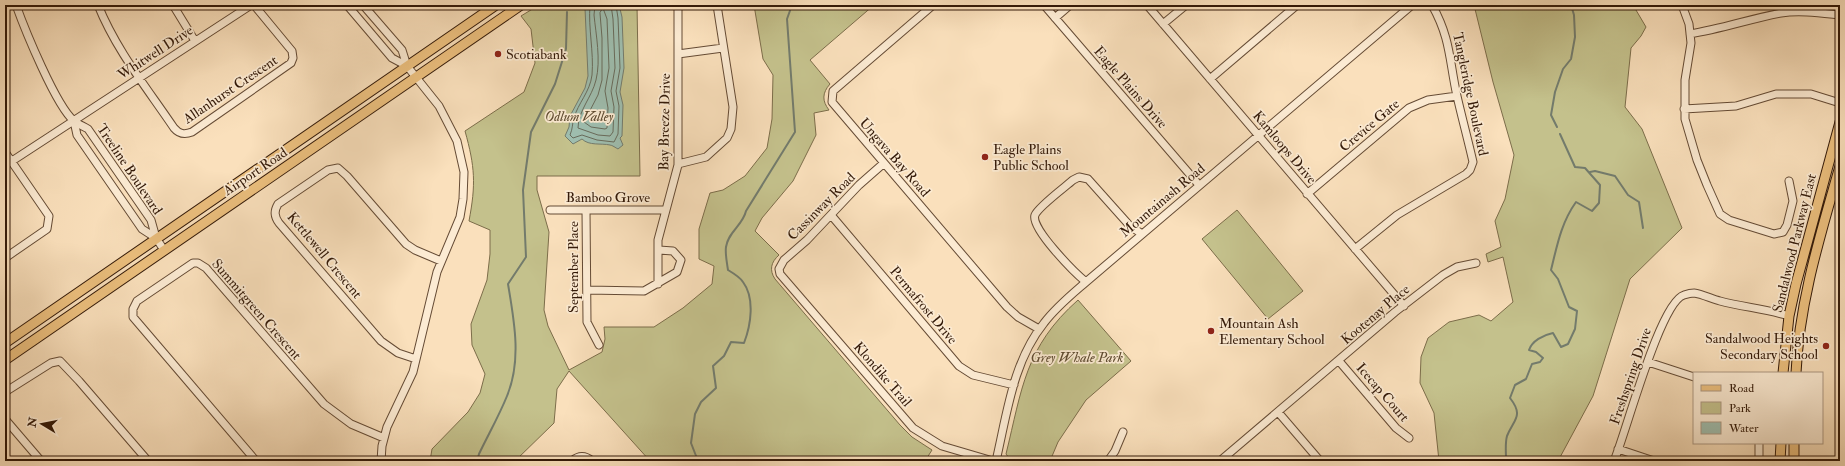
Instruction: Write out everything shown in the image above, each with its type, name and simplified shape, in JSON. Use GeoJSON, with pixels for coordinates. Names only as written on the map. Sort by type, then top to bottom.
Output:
{"type":"FeatureCollection","features":[{"type":"Feature","properties":{"kind":"main road","name":"Airport Road"},"geometry":{"type":"LineString","coordinates":[[5,343],[496,5]]}},
{"type":"Feature","properties":{"kind":"main road","name":"Airport Road"},"geometry":{"type":"LineString","coordinates":[[5,360],[521,5]]}},
{"type":"Feature","properties":{"kind":"main road","name":"Sandalwood Parkway East"},"geometry":{"type":"LineString","coordinates":[[1783,372],[1789,316],[1809,234],[1840,122]]}},
{"type":"Feature","properties":{"kind":"main road","name":"Sandalwood Parkway East"},"geometry":{"type":"LineString","coordinates":[[1796,372],[1802,315],[1840,166]]}},
{"type":"Feature","properties":{"kind":"main road"},"geometry":{"type":"LineString","coordinates":[[1780,461],[1781,444]]}},
{"type":"Feature","properties":{"kind":"main road"},"geometry":{"type":"LineString","coordinates":[[1794,444],[1794,461]]}},
{"type":"Feature","properties":{"kind":"street","name":"Treeline Boulevard"},"geometry":{"type":"LineString","coordinates":[[16,5],[45,73],[67,113],[74,121],[88,129],[151,220],[156,238],[164,250]]}},
{"type":"Feature","properties":{"kind":"street"},"geometry":{"type":"LineString","coordinates":[[98,5],[121,50],[139,78]]}},
{"type":"Feature","properties":{"kind":"street"},"geometry":{"type":"LineString","coordinates":[[174,5],[195,41]]}},
{"type":"Feature","properties":{"kind":"street","name":"Whitwell Drive"},"geometry":{"type":"LineString","coordinates":[[12,161],[251,5]]}},
{"type":"Feature","properties":{"kind":"street","name":"Allanhurst Crescent"},"geometry":{"type":"LineString","coordinates":[[139,78],[177,132],[186,134],[192,132],[291,63],[293,58],[292,51],[254,5]]}},
{"type":"Feature","properties":{"kind":"street"},"geometry":{"type":"LineString","coordinates":[[347,5],[392,58],[407,66]]}},
{"type":"Feature","properties":{"kind":"street"},"geometry":{"type":"LineString","coordinates":[[363,5],[402,50],[407,66],[439,106],[457,141],[464,172],[463,199],[460,217],[456,229],[440,262],[411,379],[390,418],[384,438],[381,461]]}},
{"type":"Feature","properties":{"kind":"street","name":"Bay Breeze Drive"},"geometry":{"type":"LineString","coordinates":[[658,284],[658,240],[678,172],[678,5]]}},
{"type":"Feature","properties":{"kind":"street"},"geometry":{"type":"LineString","coordinates":[[678,164],[706,157],[730,132],[733,109],[717,5]]}},
{"type":"Feature","properties":{"kind":"street","name":"Ungava Bay Road"},"geometry":{"type":"LineString","coordinates":[[933,5],[833,90],[832,102],[1007,307],[1018,317],[1039,329]]}},
{"type":"Feature","properties":{"kind":"street","name":"Eagle Plains Drive"},"geometry":{"type":"LineString","coordinates":[[1044,5],[1199,185]]}},
{"type":"Feature","properties":{"kind":"street"},"geometry":{"type":"LineString","coordinates":[[1055,18],[1070,5]]}},
{"type":"Feature","properties":{"kind":"street","name":"Kamloops Drive"},"geometry":{"type":"LineString","coordinates":[[1146,5],[1404,306]]}},
{"type":"Feature","properties":{"kind":"street"},"geometry":{"type":"LineString","coordinates":[[1163,24],[1186,5]]}},
{"type":"Feature","properties":{"kind":"street"},"geometry":{"type":"LineString","coordinates":[[1210,79],[1297,5]]}},
{"type":"Feature","properties":{"kind":"street","name":"Mountainash Road"},"geometry":{"type":"LineString","coordinates":[[994,461],[1014,385],[1024,357],[1039,329],[1054,311],[1199,185],[1412,5]]}},
{"type":"Feature","properties":{"kind":"street","name":"Tangleridge Boulevard"},"geometry":{"type":"LineString","coordinates":[[1355,249],[1397,215],[1470,170],[1473,162],[1457,96],[1446,34],[1432,5]]}},
{"type":"Feature","properties":{"kind":"street"},"geometry":{"type":"LineString","coordinates":[[1682,5],[1689,24],[1690,34],[1690,50],[1685,80],[1684,109],[1697,160],[1720,214],[1729,220],[1748,227],[1774,234],[1783,232],[1787,225],[1793,201],[1789,181]]}},
{"type":"Feature","properties":{"kind":"street"},"geometry":{"type":"LineString","coordinates":[[1690,34],[1727,27],[1781,13],[1807,12],[1840,15]]}},
{"type":"Feature","properties":{"kind":"street"},"geometry":{"type":"LineString","coordinates":[[678,54],[723,48]]}},
{"type":"Feature","properties":{"kind":"street"},"geometry":{"type":"LineString","coordinates":[[1684,109],[1736,106],[1776,94],[1811,94],[1840,103]]}},
{"type":"Feature","properties":{"kind":"street","name":"Crevice Gate"},"geometry":{"type":"LineString","coordinates":[[1307,194],[1408,108],[1428,100],[1457,96]]}},
{"type":"Feature","properties":{"kind":"street","name":"Treeline Boulevard"},"geometry":{"type":"LineString","coordinates":[[74,121],[78,135],[142,229],[156,238]]}},
{"type":"Feature","properties":{"kind":"street"},"geometry":{"type":"LineString","coordinates":[[5,152],[49,216],[47,229],[5,258]]}},
{"type":"Feature","properties":{"kind":"street","name":"Cassinway Road"},"geometry":{"type":"LineString","coordinates":[[780,269],[784,260],[807,240],[859,185],[884,163]]}},
{"type":"Feature","properties":{"kind":"street","name":"Kettlewell Crescent"},"geometry":{"type":"LineString","coordinates":[[416,359],[398,353],[381,341],[279,222],[275,214],[275,208],[278,204],[328,170],[338,168],[347,176],[406,244],[440,262]]}},
{"type":"Feature","properties":{"kind":"street"},"geometry":{"type":"LineString","coordinates":[[1086,282],[1076,273],[1038,230],[1034,220],[1035,214],[1073,180],[1079,177],[1088,178],[1130,226],[1142,234]]}},
{"type":"Feature","properties":{"kind":"street","name":"Bamboo Grove"},"geometry":{"type":"LineString","coordinates":[[550,210],[666,210]]}},
{"type":"Feature","properties":{"kind":"street","name":"September Place"},"geometry":{"type":"LineString","coordinates":[[586,210],[587,322],[600,345]]}},
{"type":"Feature","properties":{"kind":"street","name":"Permafrost Drive"},"geometry":{"type":"LineString","coordinates":[[831,215],[959,366],[973,376],[1014,385]]}},
{"type":"Feature","properties":{"kind":"street"},"geometry":{"type":"LineString","coordinates":[[587,290],[644,291],[658,284],[677,272],[681,260],[673,251],[659,250]]}},
{"type":"Feature","properties":{"kind":"street","name":"Summitgreen Crescent"},"geometry":{"type":"LineString","coordinates":[[256,461],[134,317],[133,309],[137,301],[193,263],[198,263],[206,268],[324,404],[351,424],[384,438]]}},
{"type":"Feature","properties":{"kind":"street","name":"Kootenay Place"},"geometry":{"type":"LineString","coordinates":[[1223,460],[1404,306],[1447,272],[1457,266],[1476,263]]}},
{"type":"Feature","properties":{"kind":"street","name":"Klondike Trail"},"geometry":{"type":"LineString","coordinates":[[780,269],[783,278],[913,428],[933,442],[946,448],[994,461]]}},
{"type":"Feature","properties":{"kind":"street","name":"Freshspring Drive"},"geometry":{"type":"LineString","coordinates":[[1614,461],[1648,362],[1651,347],[1670,308],[1683,295],[1694,293],[1720,301],[1789,316]]}},
{"type":"Feature","properties":{"kind":"street"},"geometry":{"type":"LineString","coordinates":[[5,392],[51,363],[60,361],[148,461]]}},
{"type":"Feature","properties":{"kind":"street","name":"Icecap Court"},"geometry":{"type":"LineString","coordinates":[[1339,361],[1396,428],[1409,438]]}},
{"type":"Feature","properties":{"kind":"street"},"geometry":{"type":"LineString","coordinates":[[1648,362],[1693,377]]}},
{"type":"Feature","properties":{"kind":"street"},"geometry":{"type":"LineString","coordinates":[[1278,412],[1320,461]]}},
{"type":"Feature","properties":{"kind":"street"},"geometry":{"type":"LineString","coordinates":[[5,419],[41,461]]}},
{"type":"Feature","properties":{"kind":"street"},"geometry":{"type":"LineString","coordinates":[[1108,461],[1115,451],[1123,432]]}},
{"type":"Feature","properties":{"kind":"street"},"geometry":{"type":"LineString","coordinates":[[1757,461],[1759,457],[1759,444]]}},
{"type":"Feature","properties":{"kind":"street"},"geometry":{"type":"LineString","coordinates":[[1618,449],[1654,461]]}},
{"type":"Feature","properties":{"kind":"street"},"geometry":{"type":"LineString","coordinates":[[572,461],[582,456],[587,457],[592,461]]}},
{"type":"Feature","properties":{"kind":"green space","name":"Odlum Valley"},"geometry":{"type":"Polygon","coordinates":[[[539,5],[637,5],[640,176],[537,176],[537,190],[549,232],[544,310],[548,326],[569,370],[602,352],[605,339],[604,327],[654,327],[683,308],[712,284],[714,266],[699,259],[699,229],[710,193],[723,190],[745,176],[767,148],[772,119],[773,75],[763,59],[754,5],[874,5],[810,60],[830,84],[824,94],[824,100],[829,110],[814,113],[816,135],[793,181],[762,218],[755,231],[779,255],[774,260],[772,266],[772,272],[775,279],[900,425],[912,437],[932,450],[925,461],[650,461],[569,371],[557,389],[554,423],[515,461],[430,461],[432,449],[468,412],[480,393],[485,374],[472,345],[471,324],[487,280],[490,254],[490,230],[469,221],[473,196],[473,166],[465,131],[524,92],[535,63],[531,29],[521,16],[539,5]]]}},
{"type":"Feature","properties":{"kind":"green space"},"geometry":{"type":"Polygon","coordinates":[[[1474,5],[1633,5],[1646,27],[1631,48],[1625,107],[1642,129],[1682,228],[1630,279],[1593,396],[1558,461],[1439,461],[1434,413],[1420,383],[1421,357],[1428,338],[1449,322],[1479,315],[1491,321],[1513,302],[1503,257],[1488,262],[1486,254],[1501,247],[1495,221],[1505,199],[1514,155],[1493,82],[1474,5]]]}},
{"type":"Feature","properties":{"kind":"green space"},"geometry":{"type":"Polygon","coordinates":[[[1237,210],[1303,291],[1268,319],[1202,239],[1237,210]]]}},
{"type":"Feature","properties":{"kind":"green space","name":"Grey Whale Park"},"geometry":{"type":"Polygon","coordinates":[[[1078,300],[1131,361],[1086,400],[1058,442],[1050,461],[1020,461],[1009,458],[1006,454],[1028,370],[1036,352],[1047,335],[1060,317],[1078,300]]]}},
{"type":"Feature","properties":{"kind":"water"},"geometry":{"type":"Polygon","coordinates":[[[588,5],[619,5],[622,17],[624,68],[620,92],[623,105],[622,136],[620,138],[623,145],[618,149],[606,144],[588,143],[582,139],[573,144],[565,136],[569,127],[570,116],[585,88],[588,76],[585,8],[588,5]]]}},
{"type":"Feature","properties":{"kind":"waterway"},"geometry":{"type":"LineString","coordinates":[[698,461],[691,443],[695,414],[701,402],[716,388],[713,366],[724,356],[731,342],[744,343],[750,320],[751,312],[747,288],[740,278],[728,270],[726,253],[727,242],[795,132],[787,19],[792,5]]}},
{"type":"Feature","properties":{"kind":"waterway"},"geometry":{"type":"LineString","coordinates":[[1557,127],[1551,115],[1555,92],[1563,69],[1571,59],[1575,37],[1574,15],[1571,5]]}},
{"type":"Feature","properties":{"kind":"waterway"},"geometry":{"type":"LineString","coordinates":[[477,461],[512,382],[515,340],[508,284],[526,257],[523,190],[531,132],[555,84],[566,49],[567,12]]}},
{"type":"Feature","properties":{"kind":"waterway"},"geometry":{"type":"LineString","coordinates":[[1504,461],[1506,459],[1507,436],[1515,421],[1517,413],[1510,398],[1515,385],[1526,379],[1532,364],[1540,362],[1543,358],[1536,352],[1529,350],[1530,347],[1538,339],[1553,333],[1561,347],[1568,344],[1575,329],[1577,311],[1569,307],[1558,279],[1551,270],[1563,226],[1576,202],[1592,211],[1599,203],[1600,185],[1585,168],[1575,167],[1560,134]]}},
{"type":"Feature","properties":{"kind":"waterway"},"geometry":{"type":"LineString","coordinates":[[1590,172],[1595,171],[1615,176],[1628,195],[1639,202],[1643,228]]}},
{"type":"Feature","properties":{"kind":"place","name":"Scotiabank"},"geometry":{"type":"Point","coordinates":[498,54]}},
{"type":"Feature","properties":{"kind":"place","name":"Eagle Plains Public School"},"geometry":{"type":"Point","coordinates":[985,157]}},
{"type":"Feature","properties":{"kind":"place","name":"Mountain Ash Elementary School"},"geometry":{"type":"Point","coordinates":[1211,331]}},
{"type":"Feature","properties":{"kind":"place","name":"Sandalwood Heights Secondary School"},"geometry":{"type":"Point","coordinates":[1826,346]}}]}
